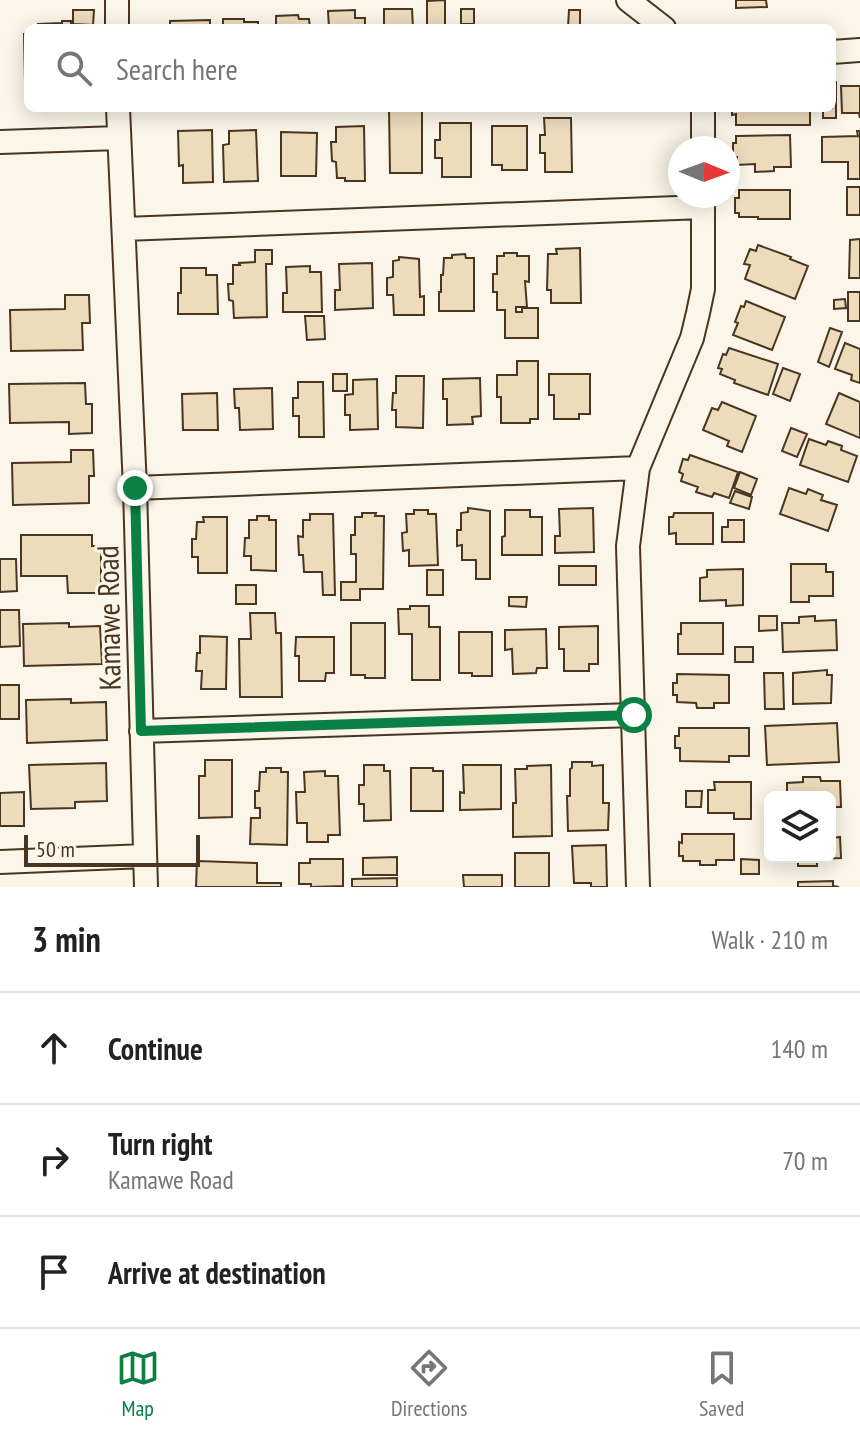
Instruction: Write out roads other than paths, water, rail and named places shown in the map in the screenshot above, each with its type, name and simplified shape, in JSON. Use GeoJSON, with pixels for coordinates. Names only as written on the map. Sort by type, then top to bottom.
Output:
{"type":"FeatureCollection","features":[{"type":"Feature","properties":{"kind":"street"},"geometry":{"type":"LineString","coordinates":[[117,0],[117,24]]}},
{"type":"Feature","properties":{"kind":"street"},"geometry":{"type":"LineString","coordinates":[[628,0],[659,24]]}},
{"type":"Feature","properties":{"kind":"street"},"geometry":{"type":"LineString","coordinates":[[836,52],[860,50]]}},
{"type":"Feature","properties":{"kind":"street","name":"Kamawe Road"},"geometry":{"type":"LineString","coordinates":[[118,112],[135,488],[146,887]]}},
{"type":"Feature","properties":{"kind":"street"},"geometry":{"type":"LineString","coordinates":[[703,112],[703,136]]}},
{"type":"Feature","properties":{"kind":"street"},"geometry":{"type":"LineString","coordinates":[[0,142],[119,138]]}},
{"type":"Feature","properties":{"kind":"street"},"geometry":{"type":"LineString","coordinates":[[124,229],[668,203]]}},
{"type":"Feature","properties":{"kind":"street"},"geometry":{"type":"LineString","coordinates":[[638,887],[628,546],[638,468],[692,338],[703,289],[703,208]]}},
{"type":"Feature","properties":{"kind":"street"},"geometry":{"type":"LineString","coordinates":[[135,488],[638,468]]}},
{"type":"Feature","properties":{"kind":"street"},"geometry":{"type":"LineString","coordinates":[[141,731],[634,715]]}},
{"type":"Feature","properties":{"kind":"street"},"geometry":{"type":"LineString","coordinates":[[0,862],[145,856]]}}]}
